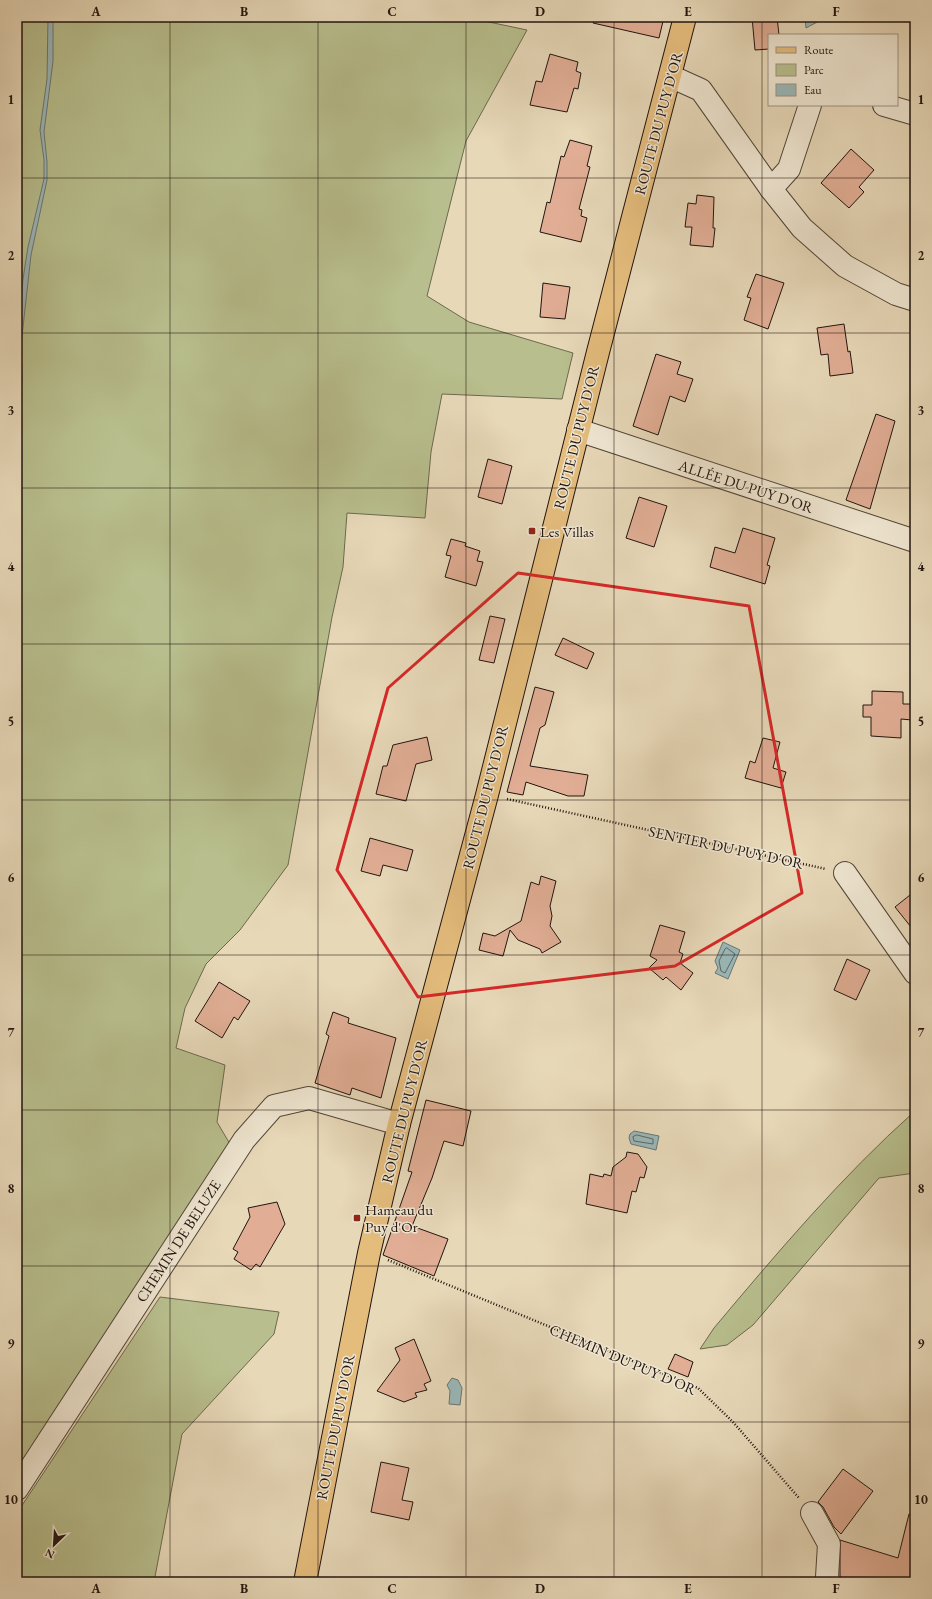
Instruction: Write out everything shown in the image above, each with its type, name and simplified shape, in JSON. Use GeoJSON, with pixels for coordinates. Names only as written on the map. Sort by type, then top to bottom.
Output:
{"type":"FeatureCollection","features":[{"type":"Feature","properties":{"kind":"main road","name":"ROUTE DU PUY D'OR"},"geometry":{"type":"LineString","coordinates":[[305,1582],[369,1253],[400,1124],[487,795],[578,430],[685,17]]}},
{"type":"Feature","properties":{"kind":"street"},"geometry":{"type":"LineString","coordinates":[[670,76],[701,90],[771,189],[802,228],[845,266],[896,294],[915,300]]}},
{"type":"Feature","properties":{"kind":"street"},"geometry":{"type":"LineString","coordinates":[[771,189],[789,169],[810,106]]}},
{"type":"Feature","properties":{"kind":"street"},"geometry":{"type":"LineString","coordinates":[[887,106],[915,114]]}},
{"type":"Feature","properties":{"kind":"street","name":"ALLÉE DU PUY D'OR"},"geometry":{"type":"LineString","coordinates":[[578,430],[915,541]]}},
{"type":"Feature","properties":{"kind":"street"},"geometry":{"type":"LineString","coordinates":[[845,873],[915,973]]}},
{"type":"Feature","properties":{"kind":"street","name":"CHEMIN DE BELUZE"},"geometry":{"type":"LineString","coordinates":[[17,1489],[244,1140],[274,1106],[309,1098],[400,1124]]}},
{"type":"Feature","properties":{"kind":"street"},"geometry":{"type":"LineString","coordinates":[[812,1513],[829,1544],[827,1577],[829,1582]]}},
{"type":"Feature","properties":{"kind":"path","name":"SENTIER DU PUY D'OR"},"geometry":{"type":"LineString","coordinates":[[487,795],[845,873]]}},
{"type":"Feature","properties":{"kind":"path","name":"CHEMIN DU PUY D'OR"},"geometry":{"type":"LineString","coordinates":[[369,1253],[698,1388],[733,1422],[812,1513]]}},
{"type":"Feature","properties":{"kind":"highlighted area"},"geometry":{"type":"Polygon","coordinates":[[[518,573],[749,606],[802,893],[675,966],[418,997],[337,870],[388,688],[518,573]]]}},
{"type":"Feature","properties":{"kind":"green space"},"geometry":{"type":"Polygon","coordinates":[[[17,17],[465,17],[527,30],[466,141],[427,296],[469,322],[573,353],[562,399],[442,394],[431,452],[425,518],[347,513],[343,567],[332,617],[288,865],[240,930],[206,964],[185,1008],[176,1048],[225,1065],[217,1122],[230,1144],[17,1473],[17,17]]]}},
{"type":"Feature","properties":{"kind":"green space"},"geometry":{"type":"Polygon","coordinates":[[[915,1111],[915,1173],[879,1178],[753,1325],[727,1345],[700,1349],[714,1328],[810,1216],[861,1162],[915,1111]]]}},
{"type":"Feature","properties":{"kind":"green space"},"geometry":{"type":"Polygon","coordinates":[[[160,1297],[279,1312],[274,1334],[182,1434],[154,1582],[17,1582],[17,1513],[160,1297]]]}},
{"type":"Feature","properties":{"kind":"water"},"geometry":{"type":"Polygon","coordinates":[[[48,17],[53,17],[53,61],[44,132],[47,180],[31,255],[21,345],[22,381],[17,408],[17,346],[23,279],[28,247],[44,179],[44,160],[40,130],[47,79],[48,17]]]}},
{"type":"Feature","properties":{"kind":"water"},"geometry":{"type":"Polygon","coordinates":[[[805,17],[822,17],[823,19],[806,28],[805,17]]]}},
{"type":"Feature","properties":{"kind":"water"},"geometry":{"type":"Polygon","coordinates":[[[723,942],[740,950],[728,979],[715,973],[718,968],[715,961],[723,942]]]}},
{"type":"Feature","properties":{"kind":"water"},"geometry":{"type":"Polygon","coordinates":[[[634,1131],[659,1136],[656,1150],[631,1144],[629,1138],[630,1134],[634,1131]]]}},
{"type":"Feature","properties":{"kind":"water"},"geometry":{"type":"Polygon","coordinates":[[[452,1378],[458,1380],[462,1388],[460,1405],[449,1404],[450,1391],[447,1385],[452,1378]]]}},
{"type":"Feature","properties":{"kind":"building"},"geometry":{"type":"Polygon","coordinates":[[[594,17],[664,17],[659,38],[593,23],[594,17]]]}},
{"type":"Feature","properties":{"kind":"building"},"geometry":{"type":"Polygon","coordinates":[[[752,17],[777,17],[779,34],[768,34],[768,49],[755,50],[752,17]]]}},
{"type":"Feature","properties":{"kind":"building"},"geometry":{"type":"Polygon","coordinates":[[[550,54],[578,62],[576,71],[581,73],[578,89],[574,88],[567,112],[530,105],[536,81],[542,82],[550,54]]]}},
{"type":"Feature","properties":{"kind":"building"},"geometry":{"type":"Polygon","coordinates":[[[570,140],[592,146],[587,166],[590,167],[579,209],[582,210],[581,216],[587,218],[581,242],[540,232],[547,202],[550,203],[561,156],[564,157],[570,140]]]}},
{"type":"Feature","properties":{"kind":"building"},"geometry":{"type":"Polygon","coordinates":[[[851,149],[874,170],[859,187],[864,192],[849,208],[821,183],[851,149]]]}},
{"type":"Feature","properties":{"kind":"building"},"geometry":{"type":"Polygon","coordinates":[[[697,195],[714,197],[713,228],[715,228],[713,247],[690,245],[692,227],[685,227],[688,203],[696,204],[697,195]]]}},
{"type":"Feature","properties":{"kind":"building"},"geometry":{"type":"Polygon","coordinates":[[[756,274],[784,283],[768,329],[744,320],[751,298],[747,297],[756,274]]]}},
{"type":"Feature","properties":{"kind":"building"},"geometry":{"type":"Polygon","coordinates":[[[543,283],[570,287],[565,319],[540,317],[543,283]]]}},
{"type":"Feature","properties":{"kind":"building"},"geometry":{"type":"Polygon","coordinates":[[[844,324],[853,373],[830,376],[828,354],[821,355],[817,328],[844,324]]]}},
{"type":"Feature","properties":{"kind":"building"},"geometry":{"type":"Polygon","coordinates":[[[656,354],[681,362],[677,374],[693,379],[685,402],[670,396],[658,435],[633,426],[656,354]]]}},
{"type":"Feature","properties":{"kind":"building"},"geometry":{"type":"Polygon","coordinates":[[[876,414],[895,421],[870,509],[846,500],[876,414]]]}},
{"type":"Feature","properties":{"kind":"building"},"geometry":{"type":"Polygon","coordinates":[[[488,459],[512,466],[502,504],[478,497],[488,459]]]}},
{"type":"Feature","properties":{"kind":"building"},"geometry":{"type":"Polygon","coordinates":[[[639,497],[667,506],[654,547],[626,538],[639,497]]]}},
{"type":"Feature","properties":{"kind":"building"},"geometry":{"type":"Polygon","coordinates":[[[743,528],[775,538],[767,565],[770,566],[765,584],[710,567],[715,547],[735,553],[743,528]]]}},
{"type":"Feature","properties":{"kind":"building"},"geometry":{"type":"Polygon","coordinates":[[[451,539],[466,543],[465,546],[480,551],[477,561],[483,562],[476,586],[445,577],[451,556],[446,555],[451,539]]]}},
{"type":"Feature","properties":{"kind":"building"},"geometry":{"type":"Polygon","coordinates":[[[490,616],[505,619],[494,663],[479,660],[490,616]]]}},
{"type":"Feature","properties":{"kind":"building"},"geometry":{"type":"Polygon","coordinates":[[[563,638],[594,653],[587,669],[555,655],[563,638]]]}},
{"type":"Feature","properties":{"kind":"building"},"geometry":{"type":"Polygon","coordinates":[[[535,687],[554,692],[545,725],[540,728],[530,766],[588,775],[584,796],[568,796],[526,782],[523,795],[507,792],[535,687]]]}},
{"type":"Feature","properties":{"kind":"building"},"geometry":{"type":"Polygon","coordinates":[[[872,691],[903,692],[903,704],[912,704],[912,720],[901,719],[901,738],[871,736],[871,717],[863,717],[863,705],[872,705],[872,691]]]}},
{"type":"Feature","properties":{"kind":"building"},"geometry":{"type":"Polygon","coordinates":[[[427,737],[432,760],[416,764],[406,801],[376,794],[383,766],[387,766],[393,745],[427,737]]]}},
{"type":"Feature","properties":{"kind":"building"},"geometry":{"type":"Polygon","coordinates":[[[763,738],[780,742],[773,768],[786,772],[781,788],[745,778],[750,761],[755,763],[763,738]]]}},
{"type":"Feature","properties":{"kind":"building"},"geometry":{"type":"Polygon","coordinates":[[[370,838],[413,850],[407,871],[383,865],[380,876],[361,871],[370,838]]]}},
{"type":"Feature","properties":{"kind":"building"},"geometry":{"type":"Polygon","coordinates":[[[541,876],[556,881],[550,906],[552,916],[550,926],[561,942],[542,953],[540,949],[518,940],[510,930],[503,956],[479,950],[483,933],[495,936],[521,921],[531,882],[539,885],[541,876]]]}},
{"type":"Feature","properties":{"kind":"building"},"geometry":{"type":"Polygon","coordinates":[[[915,891],[915,932],[895,907],[915,891]]]}},
{"type":"Feature","properties":{"kind":"building"},"geometry":{"type":"Polygon","coordinates":[[[660,925],[685,932],[679,952],[683,954],[680,963],[693,973],[681,990],[666,977],[663,980],[649,968],[657,960],[650,956],[660,925]]]}},
{"type":"Feature","properties":{"kind":"building"},"geometry":{"type":"Polygon","coordinates":[[[847,959],[870,970],[856,1000],[834,990],[847,959]]]}},
{"type":"Feature","properties":{"kind":"building"},"geometry":{"type":"Polygon","coordinates":[[[219,982],[250,1001],[238,1020],[234,1017],[222,1038],[195,1021],[219,982]]]}},
{"type":"Feature","properties":{"kind":"building"},"geometry":{"type":"Polygon","coordinates":[[[333,1012],[349,1018],[348,1023],[396,1038],[381,1098],[352,1088],[350,1095],[315,1083],[329,1036],[326,1034],[333,1012]]]}},
{"type":"Feature","properties":{"kind":"building"},"geometry":{"type":"Polygon","coordinates":[[[426,1100],[471,1111],[463,1146],[444,1141],[432,1178],[412,1226],[448,1239],[434,1276],[383,1255],[412,1172],[408,1171],[426,1100]]]}},
{"type":"Feature","properties":{"kind":"building"},"geometry":{"type":"Polygon","coordinates":[[[627,1152],[638,1154],[647,1167],[644,1178],[640,1177],[636,1192],[632,1191],[627,1213],[586,1204],[590,1174],[603,1177],[604,1174],[611,1176],[613,1167],[626,1157],[627,1152]]]}},
{"type":"Feature","properties":{"kind":"building"},"geometry":{"type":"Polygon","coordinates":[[[277,1202],[285,1224],[260,1267],[256,1264],[251,1270],[234,1259],[238,1252],[233,1249],[250,1217],[248,1208],[277,1202]]]}},
{"type":"Feature","properties":{"kind":"building"},"geometry":{"type":"Polygon","coordinates":[[[414,1339],[431,1381],[424,1384],[427,1390],[415,1393],[417,1397],[404,1402],[377,1391],[400,1360],[395,1348],[414,1339]]]}},
{"type":"Feature","properties":{"kind":"building"},"geometry":{"type":"Polygon","coordinates":[[[675,1354],[693,1362],[688,1377],[668,1369],[675,1354]]]}},
{"type":"Feature","properties":{"kind":"building"},"geometry":{"type":"Polygon","coordinates":[[[381,1462],[409,1468],[402,1500],[413,1502],[409,1520],[371,1512],[381,1462]]]}},
{"type":"Feature","properties":{"kind":"building"},"geometry":{"type":"Polygon","coordinates":[[[843,1469],[873,1491],[841,1534],[834,1527],[823,1507],[818,1502],[843,1469]]]}},
{"type":"Feature","properties":{"kind":"building"},"geometry":{"type":"Polygon","coordinates":[[[909,1514],[915,1514],[915,1582],[841,1582],[840,1540],[898,1558],[909,1514]]]}},
{"type":"Feature","properties":{"kind":"place","name":"Les Villas"},"geometry":{"type":"Point","coordinates":[532,531]}},
{"type":"Feature","properties":{"kind":"place","name":"Hameau du Puy d'Or"},"geometry":{"type":"Point","coordinates":[357,1218]}}]}
